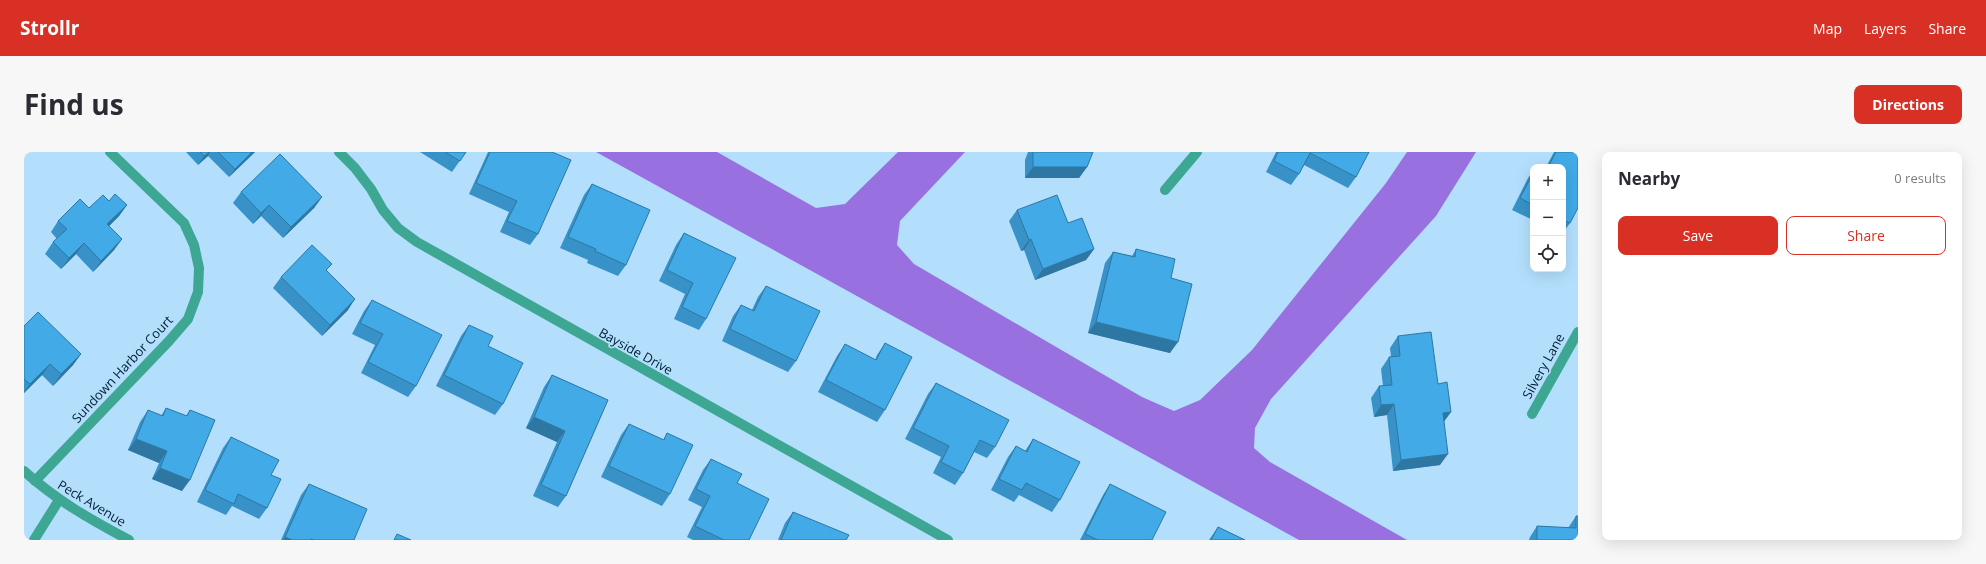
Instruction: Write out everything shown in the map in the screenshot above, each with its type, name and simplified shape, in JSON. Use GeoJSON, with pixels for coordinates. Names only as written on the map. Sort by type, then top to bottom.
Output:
{"type":"FeatureCollection","features":[{"type":"Feature","properties":{"kind":"street","name":"Sundown Harbor Court"},"geometry":{"type":"LineString","coordinates":[[35,481],[169,341],[188,319],[198,292],[198,260],[194,245],[184,223],[110,152]]}},
{"type":"Feature","properties":{"kind":"street","name":"Bayside Drive"},"geometry":{"type":"LineString","coordinates":[[339,152],[355,168],[371,189],[383,210],[398,228],[417,242],[948,540]]}},
{"type":"Feature","properties":{"kind":"street"},"geometry":{"type":"LineString","coordinates":[[1165,190],[1197,152]]}},
{"type":"Feature","properties":{"kind":"street","name":"Silvery Lane"},"geometry":{"type":"LineString","coordinates":[[1532,414],[1578,332]]}},
{"type":"Feature","properties":{"kind":"street","name":"Peck Avenue"},"geometry":{"type":"LineString","coordinates":[[24,471],[59,500],[81,514],[129,540]]}},
{"type":"Feature","properties":{"kind":"street"},"geometry":{"type":"LineString","coordinates":[[34,540],[59,500]]}},
{"type":"Feature","properties":{"kind":"shaded area"},"geometry":{"type":"Polygon","coordinates":[[[596,152],[717,152],[816,208],[845,204],[898,152],[965,152],[900,221],[897,245],[914,264],[1142,397],[1174,411],[1200,400],[1252,350],[1386,183],[1407,152],[1476,152],[1436,216],[1271,399],[1255,428],[1254,448],[1270,462],[1407,540],[1299,540],[596,152]]]}},
{"type":"Feature","properties":{"kind":"building"},"geometry":{"type":"Polygon","coordinates":[[[200,152],[209,152],[204,156],[200,152]]]}},
{"type":"Feature","properties":{"kind":"building"},"geometry":{"type":"Polygon","coordinates":[[[218,152],[252,152],[235,169],[218,152]]]}},
{"type":"Feature","properties":{"kind":"building"},"geometry":{"type":"Polygon","coordinates":[[[445,152],[466,152],[460,161],[445,152]]]}},
{"type":"Feature","properties":{"kind":"building"},"geometry":{"type":"Polygon","coordinates":[[[490,152],[552,152],[571,160],[538,234],[507,221],[517,201],[476,183],[490,152]]]}},
{"type":"Feature","properties":{"kind":"building"},"geometry":{"type":"Polygon","coordinates":[[[1033,152],[1093,152],[1087,167],[1033,167],[1033,152]]]}},
{"type":"Feature","properties":{"kind":"building"},"geometry":{"type":"Polygon","coordinates":[[[1278,152],[1369,152],[1356,177],[1310,153],[1299,174],[1274,161],[1278,152]]]}},
{"type":"Feature","properties":{"kind":"building"},"geometry":{"type":"Polygon","coordinates":[[[1556,152],[1578,152],[1578,208],[1570,223],[1566,221],[1566,164],[1550,164],[1556,152]]]}},
{"type":"Feature","properties":{"kind":"building"},"geometry":{"type":"Polygon","coordinates":[[[280,154],[322,197],[291,227],[269,205],[261,213],[241,192],[280,154]]]}},
{"type":"Feature","properties":{"kind":"building"},"geometry":{"type":"Polygon","coordinates":[[[1530,179],[1530,203],[1520,198],[1530,179]]]}},
{"type":"Feature","properties":{"kind":"building"},"geometry":{"type":"Polygon","coordinates":[[[592,184],[650,210],[626,265],[595,251],[596,249],[568,237],[592,184]]]}},
{"type":"Feature","properties":{"kind":"building"},"geometry":{"type":"Polygon","coordinates":[[[115,194],[127,205],[107,224],[122,239],[101,261],[84,243],[69,258],[53,242],[67,229],[58,221],[80,199],[89,208],[103,195],[109,201],[115,194]]]}},
{"type":"Feature","properties":{"kind":"building"},"geometry":{"type":"Polygon","coordinates":[[[1057,195],[1068,223],[1082,218],[1094,249],[1043,269],[1017,210],[1057,195]]]}},
{"type":"Feature","properties":{"kind":"building"},"geometry":{"type":"Polygon","coordinates":[[[684,233],[736,258],[706,319],[682,307],[693,283],[667,270],[684,233]]]}},
{"type":"Feature","properties":{"kind":"building"},"geometry":{"type":"Polygon","coordinates":[[[312,245],[332,264],[326,270],[355,299],[330,325],[281,277],[312,245]]]}},
{"type":"Feature","properties":{"kind":"building"},"geometry":{"type":"Polygon","coordinates":[[[1136,249],[1175,259],[1171,278],[1192,284],[1178,342],[1096,322],[1113,252],[1135,257],[1136,249]]]}},
{"type":"Feature","properties":{"kind":"building"},"geometry":{"type":"Polygon","coordinates":[[[766,286],[820,311],[796,361],[730,329],[741,305],[754,311],[766,286]]]}},
{"type":"Feature","properties":{"kind":"building"},"geometry":{"type":"Polygon","coordinates":[[[372,300],[442,335],[416,386],[368,362],[383,334],[360,323],[372,300]]]}},
{"type":"Feature","properties":{"kind":"building"},"geometry":{"type":"Polygon","coordinates":[[[38,312],[81,354],[61,374],[50,364],[30,384],[24,379],[24,326],[38,312]]]}},
{"type":"Feature","properties":{"kind":"building"},"geometry":{"type":"Polygon","coordinates":[[[469,325],[493,336],[488,346],[523,363],[503,404],[444,375],[469,325]]]}},
{"type":"Feature","properties":{"kind":"building"},"geometry":{"type":"Polygon","coordinates":[[[1431,332],[1438,384],[1447,382],[1451,412],[1443,413],[1448,454],[1401,460],[1394,404],[1381,405],[1379,386],[1392,385],[1389,357],[1400,356],[1398,336],[1431,332]]]}},
{"type":"Feature","properties":{"kind":"building"},"geometry":{"type":"Polygon","coordinates":[[[885,343],[912,357],[885,410],[826,380],[845,344],[876,360],[885,343]]]}},
{"type":"Feature","properties":{"kind":"building"},"geometry":{"type":"Polygon","coordinates":[[[552,375],[608,400],[566,496],[541,485],[565,431],[534,417],[552,375]]]}},
{"type":"Feature","properties":{"kind":"building"},"geometry":{"type":"Polygon","coordinates":[[[936,383],[1009,420],[995,447],[980,440],[963,473],[941,462],[949,446],[913,428],[936,383]]]}},
{"type":"Feature","properties":{"kind":"building"},"geometry":{"type":"Polygon","coordinates":[[[166,408],[187,416],[190,410],[215,420],[190,480],[160,468],[167,451],[136,439],[148,410],[163,416],[166,408]]]}},
{"type":"Feature","properties":{"kind":"building"},"geometry":{"type":"Polygon","coordinates":[[[629,424],[664,440],[667,433],[693,445],[670,494],[609,466],[629,424]]]}},
{"type":"Feature","properties":{"kind":"building"},"geometry":{"type":"Polygon","coordinates":[[[231,437],[279,460],[271,475],[281,479],[267,508],[238,494],[234,504],[205,490],[231,437]]]}},
{"type":"Feature","properties":{"kind":"building"},"geometry":{"type":"Polygon","coordinates":[[[1033,439],[1080,462],[1060,500],[1026,483],[1022,490],[999,479],[1016,446],[1027,452],[1033,439]]]}},
{"type":"Feature","properties":{"kind":"building"},"geometry":{"type":"Polygon","coordinates":[[[711,459],[742,474],[737,483],[769,499],[749,540],[724,540],[695,526],[710,496],[696,489],[711,459]]]}},
{"type":"Feature","properties":{"kind":"building"},"geometry":{"type":"Polygon","coordinates":[[[309,484],[367,509],[354,540],[292,540],[285,537],[309,484]]]}},
{"type":"Feature","properties":{"kind":"building"},"geometry":{"type":"Polygon","coordinates":[[[1110,484],[1166,512],[1152,540],[1098,540],[1085,534],[1110,484]]]}},
{"type":"Feature","properties":{"kind":"building"},"geometry":{"type":"Polygon","coordinates":[[[793,512],[849,535],[846,540],[781,540],[793,512]]]}},
{"type":"Feature","properties":{"kind":"building"},"geometry":{"type":"Polygon","coordinates":[[[1576,516],[1578,516],[1578,540],[1537,540],[1537,526],[1576,528],[1576,516]]]}},
{"type":"Feature","properties":{"kind":"building"},"geometry":{"type":"Polygon","coordinates":[[[1218,527],[1245,540],[1211,540],[1218,527]]]}},
{"type":"Feature","properties":{"kind":"building"},"geometry":{"type":"Polygon","coordinates":[[[397,534],[411,540],[394,540],[397,534]]]}}]}
